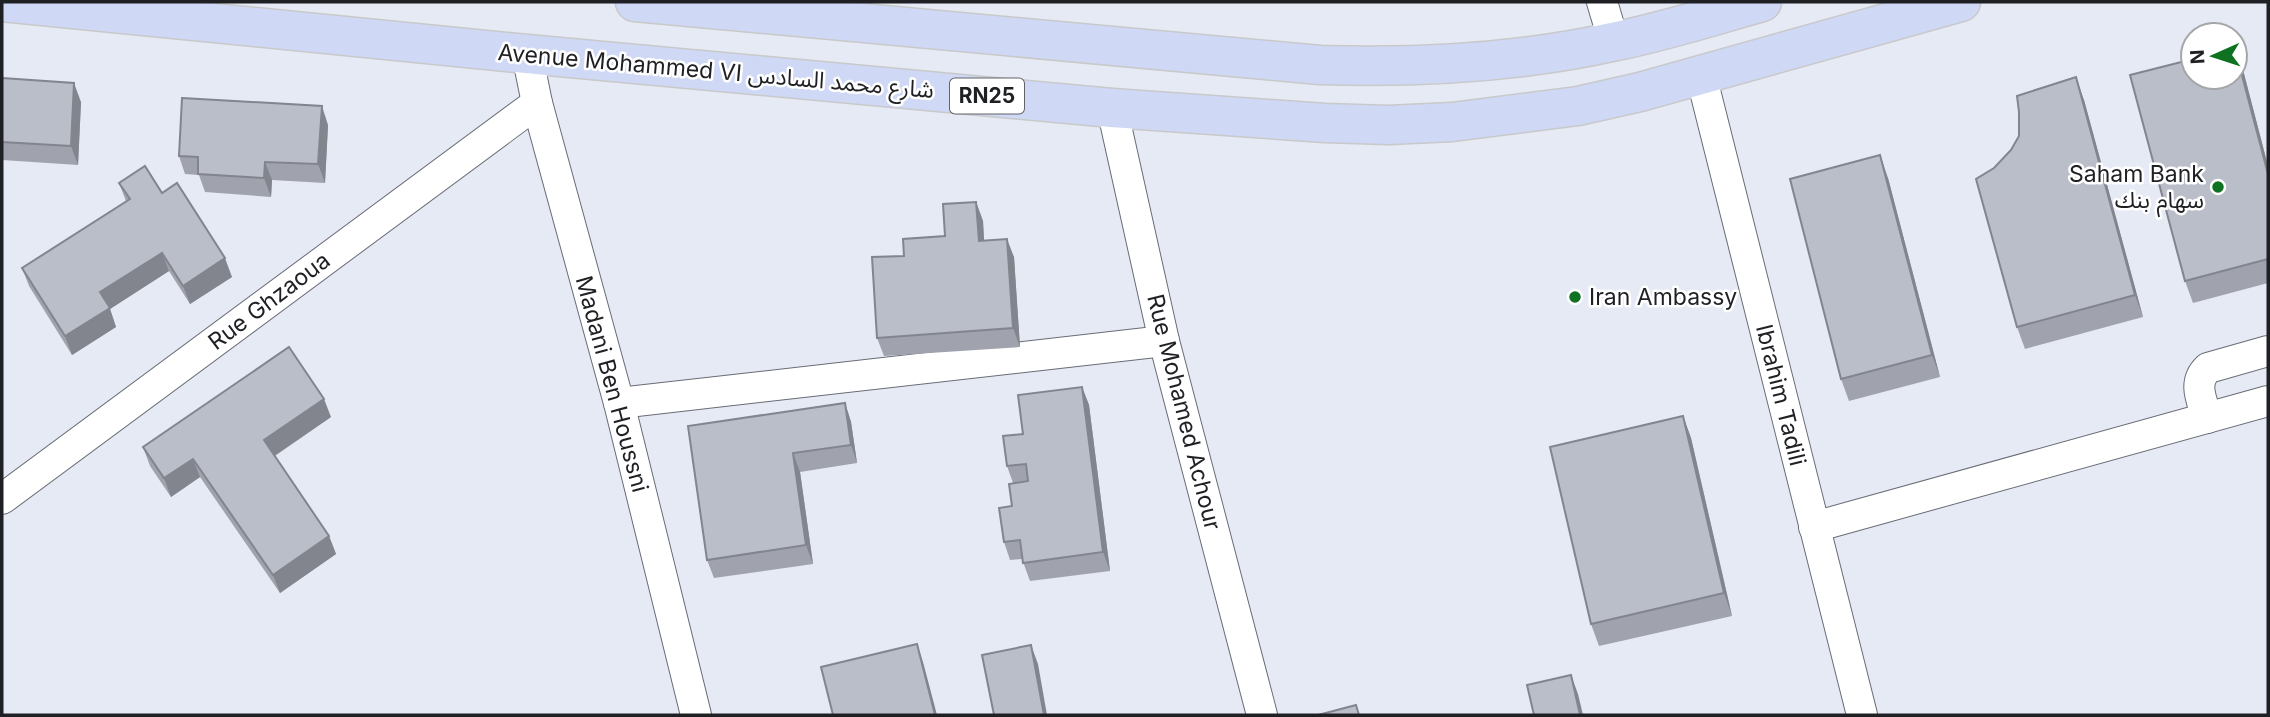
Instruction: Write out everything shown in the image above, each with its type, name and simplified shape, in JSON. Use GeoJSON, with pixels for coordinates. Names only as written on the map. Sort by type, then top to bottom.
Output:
{"type":"FeatureCollection","features":[{"type":"Feature","properties":{"kind":"main road","name":"Avenue Mohammed VI شارع محمد السادس"},"geometry":{"type":"LineString","coordinates":[[2,2],[1112,108],[1389,125],[1515,116],[1578,106],[1640,92],[1961,2]]}},
{"type":"Feature","properties":{"kind":"main road"},"geometry":{"type":"LineString","coordinates":[[635,2],[1320,65],[1379,67],[1450,64],[1555,53],[1614,42],[1762,2]]}},
{"type":"Feature","properties":{"kind":"street"},"geometry":{"type":"LineString","coordinates":[[1602,2],[1614,42]]}},
{"type":"Feature","properties":{"kind":"street","name":"Madani Ben Houssni"},"geometry":{"type":"LineString","coordinates":[[527,54],[537,103],[619,402],[696,715]]}},
{"type":"Feature","properties":{"kind":"street","name":"Ibrahim Tadili"},"geometry":{"type":"LineString","coordinates":[[1701,75],[1862,715]]}},
{"type":"Feature","properties":{"kind":"street","name":"Rue Ghzaoua"},"geometry":{"type":"LineString","coordinates":[[2,499],[537,103]]}},
{"type":"Feature","properties":{"kind":"street","name":"Rue Mohamed Achour"},"geometry":{"type":"LineString","coordinates":[[1112,108],[1164,341],[1262,715]]}},
{"type":"Feature","properties":{"kind":"street"},"geometry":{"type":"LineString","coordinates":[[619,402],[1164,341]]}},
{"type":"Feature","properties":{"kind":"street"},"geometry":{"type":"LineString","coordinates":[[2207,418],[2199,391],[2198,382],[2202,374],[2208,368],[2268,351]]}},
{"type":"Feature","properties":{"kind":"street"},"geometry":{"type":"LineString","coordinates":[[1814,527],[2268,401]]}},
{"type":"Feature","properties":{"kind":"building"},"geometry":{"type":"Polygon","coordinates":[[[2179,63],[2179,91],[2246,91],[2268,174],[2268,259],[2185,281],[2130,75],[2179,63]]]}},
{"type":"Feature","properties":{"kind":"building"},"geometry":{"type":"Polygon","coordinates":[[[2076,77],[2135,295],[2017,327],[1976,179],[1994,168],[2011,150],[2019,136],[2017,96],[2076,77]]]}},
{"type":"Feature","properties":{"kind":"building"},"geometry":{"type":"Polygon","coordinates":[[[2,78],[74,83],[71,146],[2,142],[2,78]]]}},
{"type":"Feature","properties":{"kind":"building"},"geometry":{"type":"Polygon","coordinates":[[[182,98],[322,106],[318,164],[265,162],[264,178],[198,174],[198,157],[179,156],[182,98]]]}},
{"type":"Feature","properties":{"kind":"building"},"geometry":{"type":"Polygon","coordinates":[[[1880,155],[1932,355],[1841,379],[1790,179],[1880,155]]]}},
{"type":"Feature","properties":{"kind":"building"},"geometry":{"type":"Polygon","coordinates":[[[145,166],[162,193],[177,183],[225,258],[183,286],[162,253],[100,292],[110,308],[65,336],[22,268],[130,199],[119,183],[145,166]]]}},
{"type":"Feature","properties":{"kind":"building"},"geometry":{"type":"Polygon","coordinates":[[[976,202],[979,241],[1007,239],[1013,328],[877,338],[872,257],[904,256],[903,239],[945,236],[943,204],[976,202]]]}},
{"type":"Feature","properties":{"kind":"building"},"geometry":{"type":"Polygon","coordinates":[[[289,347],[324,399],[264,440],[329,536],[273,575],[193,459],[164,478],[143,447],[289,347]]]}},
{"type":"Feature","properties":{"kind":"building"},"geometry":{"type":"Polygon","coordinates":[[[1082,387],[1103,552],[1023,563],[1020,540],[1004,542],[999,508],[1012,506],[1009,484],[1028,481],[1026,464],[1007,466],[1003,436],[1023,434],[1018,395],[1082,387]]]}},
{"type":"Feature","properties":{"kind":"building"},"geometry":{"type":"Polygon","coordinates":[[[845,403],[851,445],[793,453],[806,545],[707,560],[688,426],[845,403]]]}},
{"type":"Feature","properties":{"kind":"building"},"geometry":{"type":"Polygon","coordinates":[[[1683,416],[1724,593],[1591,624],[1550,447],[1683,416]]]}},
{"type":"Feature","properties":{"kind":"building"},"geometry":{"type":"Polygon","coordinates":[[[917,644],[935,715],[833,715],[821,667],[917,644]]]}},
{"type":"Feature","properties":{"kind":"building"},"geometry":{"type":"Polygon","coordinates":[[[1031,645],[1044,715],[994,715],[982,655],[1031,645]]]}},
{"type":"Feature","properties":{"kind":"building"},"geometry":{"type":"Polygon","coordinates":[[[1571,675],[1580,715],[1534,715],[1527,685],[1571,675]]]}},
{"type":"Feature","properties":{"kind":"building"},"geometry":{"type":"Polygon","coordinates":[[[1356,705],[1359,715],[1318,715],[1356,705]]]}},
{"type":"Feature","properties":{"kind":"place","name":"Saham Bank سهام بنك"},"geometry":{"type":"Point","coordinates":[2218,187]}},
{"type":"Feature","properties":{"kind":"place","name":"Iran Ambassy"},"geometry":{"type":"Point","coordinates":[1575,297]}}]}
